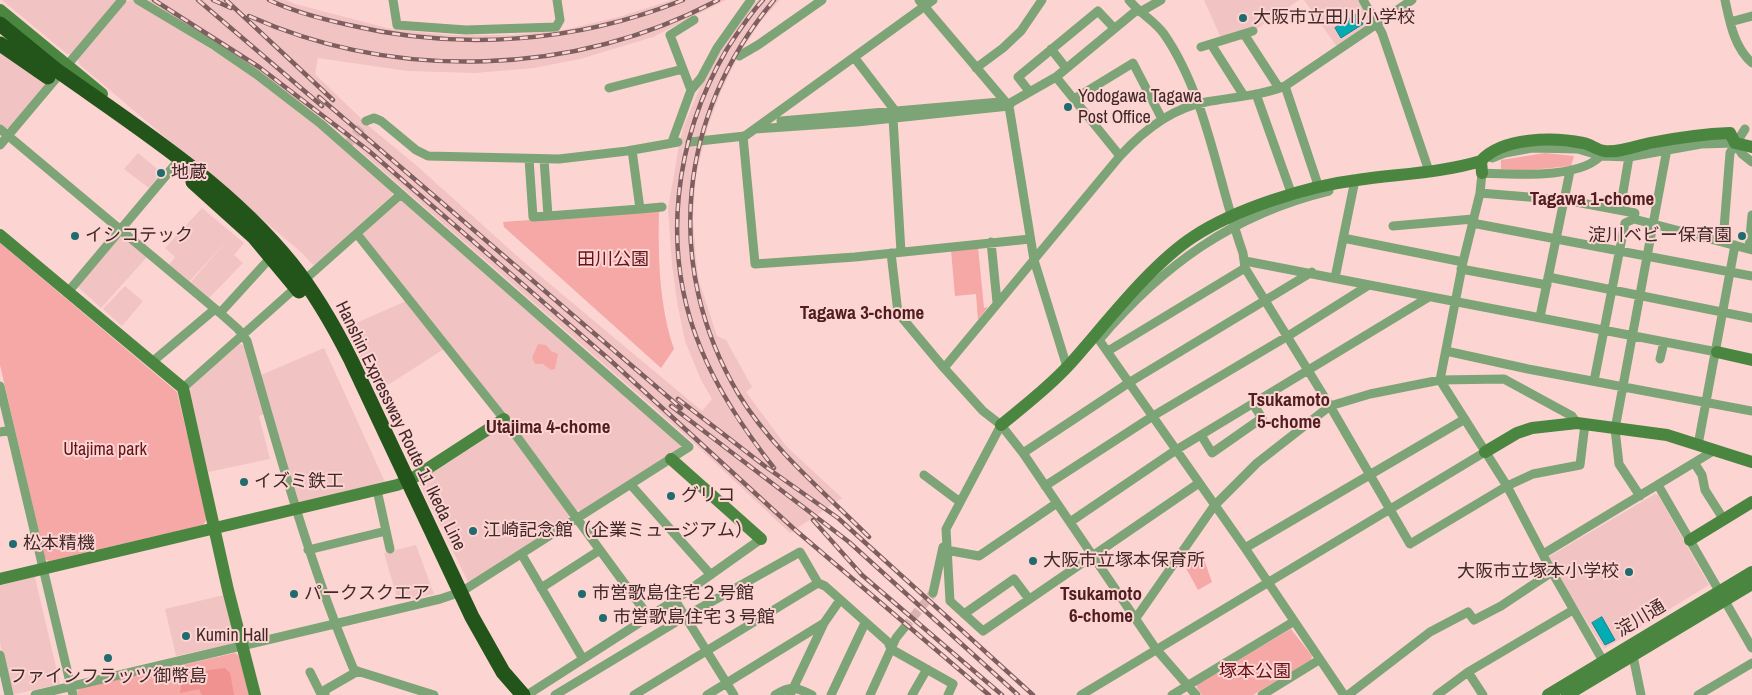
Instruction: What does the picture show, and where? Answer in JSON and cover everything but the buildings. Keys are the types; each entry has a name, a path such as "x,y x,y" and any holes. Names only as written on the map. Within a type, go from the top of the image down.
{"highway":[{"path":"0,24 61,67"},
{"name":"Hanshin Expressway Route 11 Ikeda Line","path":"0,33 61,67 226,196 277,247 305,282 329,318 351,360 475,623 503,672 525,695"},
{"name":"Hanshin Expressway Route 11 Ikeda Line","path":"0,45 129,134 189,179 254,237 298,289 321,324 343,366 472,641 509,695"}],"street":[{"path":"0,145 61,67 122,0"},
{"path":"35,695 72,691 242,646 440,599 461,592 690,447 400,194 347,145 256,74 215,46 138,0"},
{"path":"393,0 397,26 476,30 556,27 560,20 557,0"},
{"path":"366,122 374,118 381,121 416,150 428,156 544,159 632,150 675,142 691,90 701,78 717,48 751,0"},
{"path":"738,56 758,45 822,0"},
{"path":"690,142 743,136 756,129 854,57 922,3 933,0"},
{"path":"976,68 1004,48 1022,31 1042,0"},
{"path":"1129,0 1138,11 1164,33 1184,70 1198,103 1245,265 1264,301 1288,336 1410,544 1507,486 1533,474 1580,465 1581,423"},
{"path":"756,129 1006,104 1056,77 1114,28 1138,11 1161,0"},
{"path":"1362,0 1378,23 1429,171"},
{"path":"944,368 1120,156 1151,126 1198,103 1256,94 1282,87 1412,0"},
{"path":"1725,0 1730,22 1742,51 1752,63"},
{"path":"922,3 1006,104 1034,260 1067,367"},
{"path":"0,10 61,67 179,160 281,246 309,276 322,296 360,372 461,592 514,695"},
{"path":"1029,91 1018,77 1098,11 1114,28"},
{"path":"1730,22 1752,16"},
{"path":"691,90 670,35 694,20"},
{"path":"1202,47 1253,31"},
{"path":"1244,34 1282,87 1319,188"},
{"path":"1212,44 1244,96"},
{"path":"1742,51 1752,48"},
{"path":"1051,49 1066,68"},
{"path":"854,57 894,115 901,252"},
{"path":"1074,99 1133,64 1162,119"},
{"path":"609,88 683,69"},
{"path":"1056,77 1120,156"},
{"path":"1256,94 1292,196"},
{"path":"766,123 894,115"},
{"path":"1606,666 1552,572 1507,486 1440,380 1462,265 1480,193 1481,166 1487,154 1532,140 1551,139 1586,143 1602,154 1629,157 1733,138 1748,127"},
{"path":"0,129 243,335 247,341 308,550 334,624 354,670 434,695"},
{"path":"743,136 754,264 1030,239"},
{"path":"1232,221 1292,196 1319,188 1429,171 1481,166 1517,174 1570,171 1594,162 1602,154 1684,137 1733,138 1752,147"},
{"path":"1733,138 1742,154 1752,162"},
{"path":"1723,241 1730,153 1733,138"},
{"path":"1640,496 1619,464 1615,430 1667,149"},
{"path":"632,150 640,209"},
{"path":"1620,210 1629,157"},
{"path":"529,159 533,217 662,208"},
{"path":"544,159 548,216"},
{"path":"68,292 179,160"},
{"path":"1199,483 983,631 950,600 946,529 1001,425 1067,367 1097,337 1159,265 1182,245 1212,226 1354,182 1463,172 1481,166"},
{"path":"1540,317 1570,171"},
{"path":"1335,278 1354,182"},
{"path":"1480,193 1565,200 1635,213 1634,219"},
{"path":"183,388 400,194"},
{"path":"1594,381 1625,223 1634,219 1750,249 1752,215"},
{"path":"1393,226 1472,221 1752,276"},
{"path":"357,234 504,420 649,617"},
{"path":"0,235 183,388 255,695"},
{"path":"1343,238 1462,265 1548,281 1613,290 1752,318"},
{"path":"991,242 997,302"},
{"path":"1698,445 1717,352 1735,245"},
{"path":"152,362 217,311 281,246"},
{"path":"891,253 898,313 944,368 983,411 1001,425 1023,453 1156,649 1196,695"},
{"path":"1108,351 1245,265 1312,272 1429,298 1456,301 1540,317 1752,360"},
{"path":"1023,453 1130,382 1312,272"},
{"path":"1045,486 1153,416 1288,336 1369,285"},
{"path":"1070,522 1176,450 1429,298"},
{"path":"1097,337 1130,382 1214,506 1246,548 1293,622 1344,695"},
{"path":"1660,359 1664,342"},
{"path":"1446,352 1752,411"},
{"path":"1136,618 1214,506 1257,463 1330,406 1370,394 1440,380 1504,379 1572,416 1581,423"},
{"path":"0,386 72,691"},
{"path":"1201,435 1212,453 1262,418 1253,404"},
{"path":"1246,548 1464,419"},
{"path":"0,579 296,510 410,480 504,420"},
{"path":"1081,695 1517,433 1532,428 1581,423 1615,430 1667,435 1752,462"},
{"path":"0,432 10,430"},
{"path":"1543,554 1695,464 1715,450"},
{"path":"525,695 675,600 761,539 671,459"},
{"path":"1695,464 1702,475 1705,490 1724,520"},
{"path":"924,475 960,502"},
{"path":"631,485 711,575"},
{"path":"1658,485 1752,648"},
{"path":"376,490 390,549"},
{"path":"1690,540 1752,502"},
{"path":"946,550 979,556 1057,503"},
{"path":"308,550 386,530"},
{"path":"933,593 946,540"},
{"path":"541,588 600,550"},
{"path":"555,695 686,616 800,552 818,582 888,642 891,649 953,684 948,695"},
{"path":"522,554 583,659"},
{"path":"1348,695 1430,632 1468,612 1474,620 1501,606 1552,572"},
{"name":"淀川通","path":"1548,695 1632,651 1722,596 1752,572"},
{"path":"964,614 1014,579 1028,600"},
{"path":"634,695 818,582"},
{"name":"淀川通","path":"1722,596 1752,584"},
{"path":"675,600 734,695"},
{"path":"792,691 824,623 840,600"},
{"path":"1437,695 1468,672 1573,610"},
{"path":"1172,695 1293,622"},
{"path":"707,695 824,623"},
{"path":"830,695 865,623"},
{"path":"870,695 891,649 904,628"},
{"path":"1632,651 1641,695"},
{"path":"0,656 9,695"},
{"path":"1262,695 1319,660"},
{"path":"1698,695 1752,663"},
{"name":"淀川通","path":"1567,695 1606,666"},
{"path":"912,695 927,669"},
{"path":"310,672 321,693 358,671"},
{"path":"1468,672 1484,695"},
{"path":"775,695 788,687 792,691 812,695"}],"shaded area":[{"path":"2,0 116,0 71,54 67,54"},
{"path":"133,0 253,76 314,122 392,189 392,195 315,265 312,264 302,253 79,64 78,59 127,1"},
{"path":"145,0 286,0 391,29 450,35 513,35 564,30 622,16 672,0 726,0 653,37 580,59 534,68 475,73 407,71 318,58 315,74 371,128 416,165 526,264 702,411 712,399 701,380 685,341 672,264 668,209 678,151 683,128 707,71 742,17 758,0 780,0 761,21 740,53 721,91 708,126 696,175 693,218 696,259 699,281 717,336 726,340 752,387 746,392 786,446 842,498 790,533 694,443 325,120 222,46"},
{"name":"大阪市立田川小学校","path":"1204,0 1299,0 1258,28 1221,38"},
{"name":"大阪市立田川小学校","path":"1304,0 1358,0 1372,22 1337,47"},
{"path":"0,52 47,83 9,128 4,128 0,124"},
{"path":"138,153 161,172 149,188 124,169"},
{"path":"399,201 404,201 681,444 680,449 581,511 576,510 514,425 363,237 364,233"},
{"path":"202,208 244,243 234,255 243,263 208,299 190,283 230,237 189,282 168,266 175,257 165,248"},
{"path":"121,236 147,257 101,308 76,285"},
{"path":"125,286 143,301 122,326 103,309"},
{"path":"406,301 444,349 377,392 347,327"},
{"path":"239,344 244,345 264,414 259,416 270,459 208,472 190,391 191,387"},
{"path":"324,348 385,482 296,505 261,375"},
{"path":"502,428 506,429 569,515 568,519 468,582 420,484 421,480"},
{"name":"大阪市立塚本小学校","path":"1655,494 1658,495 1709,585 1604,649 1548,560 1550,556"},
{"path":"416,545 434,594 398,601 384,553"},
{"path":"34,573 60,684 12,695 0,643 0,582"},
{"path":"224,595 235,638 231,644 176,656 165,609"},
{"path":"225,668 230,673 234,695 202,695 199,689 180,693 182,680 209,670"}],"green space":[{"path":"1545,153 1574,156 1571,166 1521,171 1501,169 1501,160"},
{"name":"田川公園","path":"659,210 660,280 665,315 674,349 661,368 504,227 503,222"},
{"name":"Utajima park","path":"0,243 177,392 207,519 203,525 49,561 45,559 0,365"},
{"path":"978,247 984,308 988,307 978,320 976,294 955,296 951,250"},
{"path":"538,344 546,345 551,351 558,354 555,369 551,370 543,364 535,364 532,358"},
{"path":"1198,550 1202,554 1212,582 1198,590 1186,568"},
{"name":"塚本公園","path":"1291,629 1312,656 1311,660 1253,695 1202,695 1197,688 1197,684"},
{"path":"235,653 239,656 249,695 78,695 77,691 81,688"}],"water":[{"path":"1357,14 1363,24 1341,38 1335,28"},
{"path":"1602,617 1615,640 1605,645 1592,623"}],"tunnel":[{"path":"347,145 366,121"},
{"path":"904,628 933,593"}],"railway":[{"path":"154,0 259,67 369,151 610,360 793,528 989,695"},
{"path":"198,0 322,106"},
{"path":"213,0 231,8"},
{"path":"226,0 333,100"},
{"path":"269,0 318,18 349,25 391,33 475,40 560,34 602,26 683,0"},
{"path":"249,16 306,37 365,52 425,60 485,61 546,56 605,44 663,25 718,0"},
{"path":"763,0 727,49 709,84 695,120 685,158 679,196 677,235 680,273 688,312 701,349 733,411 774,468"},
{"path":"774,0 742,44 717,92 700,141 692,192 691,243 698,295 714,346 739,395 752,415 783,452 869,537"},
{"path":"319,97 681,408"},
{"path":"678,399 766,467 838,518 1033,695"},
{"path":"671,406 849,542 1018,695"},
{"path":"813,520 862,575 1002,695"}],"place":[{"name":"大阪市立田川小学校","path":"1243,18"},
{"name":"Yodogawa Tagawa Post Office","path":"1068,107"},
{"name":"地蔵","path":"161,173"},
{"name":"イシコテック","path":"75,236"},
{"name":"淀川ベビー保育園","path":"1742,236"},
{"name":"イズミ鉄工","path":"244,482"},
{"name":"グリコ","path":"671,496"},
{"name":"江崎記念館（企業ミュージアム）","path":"473,531"},
{"name":"松本精機","path":"13,544"},
{"name":"大阪市立塚本保育所","path":"1033,561"},
{"name":"大阪市立塚本小学校","path":"1629,572"},
{"name":"パークスクエア","path":"294,594"},
{"name":"市営歌島住宅２号館","path":"582,594"},
{"name":"市営歌島住宅３号館","path":"603,618"},
{"name":"Kumin Hall","path":"186,636"},
{"name":"ファインフラッツ御幣島","path":"108,658"}],"district":[{"name":"Tagawa 1-chome","path":"1592,200"},
{"name":"Tagawa 3-chome","path":"862,314"},
{"name":"Tsukamoto 5-chome","path":"1289,412"},
{"name":"Utajima 4-chome","path":"548,428"},
{"name":"Tsukamoto 6-chome","path":"1101,606"}]}
